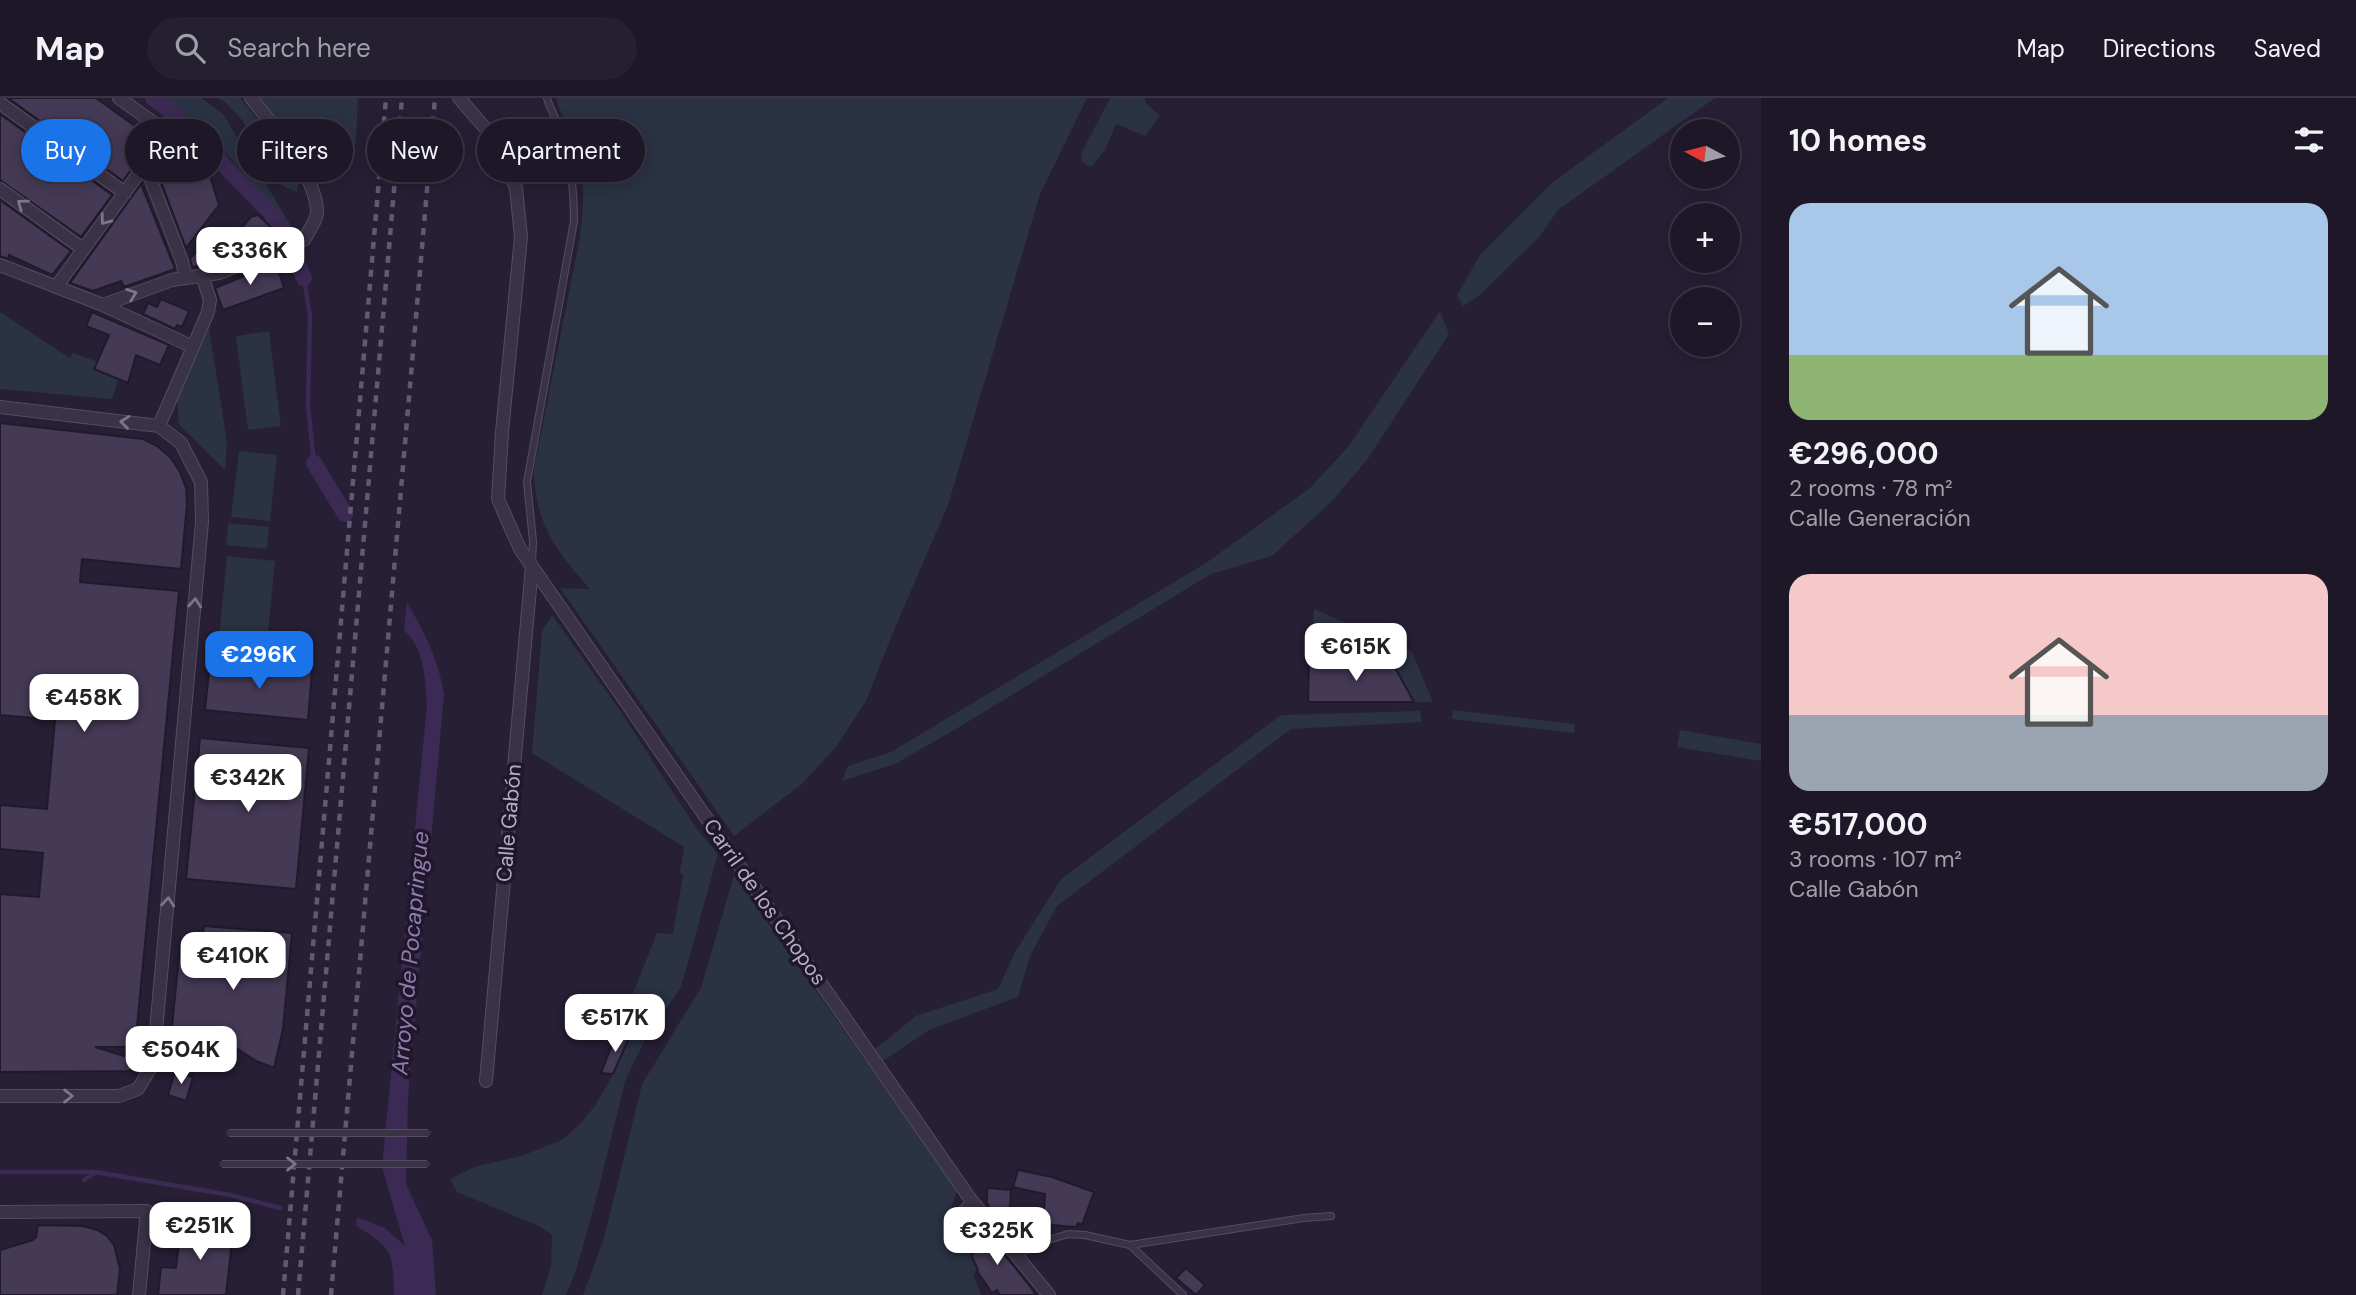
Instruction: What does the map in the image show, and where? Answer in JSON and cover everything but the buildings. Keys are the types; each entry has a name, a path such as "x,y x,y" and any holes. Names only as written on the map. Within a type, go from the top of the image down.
{"street":[{"path":"119,98 149,119"},
{"path":"103,305 172,280 219,273 294,244 318,213 311,182 251,98"},
{"name":"Carril de los Chopos","path":"461,100 494,138 516,188 521,237 498,499 520,549 971,1200 1049,1295"},
{"path":"0,103 125,193"},
{"path":"56,287 133,182"},
{"path":"151,182 186,278"},
{"path":"0,189 83,248"},
{"path":"0,265 103,305 193,347"},
{"path":"159,426 210,300 202,275"},
{"path":"0,407 159,426 181,443 201,482 202,522 153,1064 138,1089 119,1096 0,1096"},
{"name":"Calle Gabón","path":"485,1081 532,566"},
{"path":"0,1212 147,1211 139,1295"}],"lane":[{"path":"532,566 533,541 527,482 574,221 573,183 568,159 562,132 547,98"},
{"path":"229,1133 428,1133"},
{"path":"222,1164 427,1164"},
{"path":"956,1215 971,1200"},
{"path":"1017,1255 1045,1241 1068,1234 1130,1245 1331,1216"},
{"path":"1130,1245 1183,1295"}],"shaded area":[{"path":"165,98 201,98 223,114 237,137 237,166 223,151 223,119 190,119"},
{"path":"218,98 240,98 257,119 241,119"},
{"path":"260,98 358,98 356,143 353,146 353,119 276,119"},
{"path":"556,98 1087,98 1040,194 948,505 866,701 836,747 802,784 734,836 560,588 590,589 557,548 538,505 534,469 580,237 582,182 645,182 645,119 564,119"},
{"path":"1110,98 1145,98 1145,102 1160,116 1145,136 1116,124 1105,150 1091,167 1082,162 1081,154"},
{"path":"1668,98 1715,98 1686,119 1670,119 1670,130 1558,210 1539,237 1480,295 1463,306 1457,295 1480,255 1553,182"},
{"path":"251,182 264,182 296,234 291,236"},
{"path":"280,182 299,182 297,192 282,186"},
{"path":"1440,311 1449,334 1367,460 1331,502 1272,556 1211,574 895,764 842,781 848,766 891,752 1206,563 1310,488 1348,447"},
{"path":"0,312 70,358 73,353 98,362 95,370 118,379 112,399 0,389"},
{"path":"209,328 227,442 225,470 179,425 177,400"},
{"path":"269,331 281,426 248,430 236,336"},
{"path":"239,451 277,455 270,521 231,517"},
{"path":"228,523 269,527 267,549 226,545"},
{"path":"227,556 275,561 266,653 218,648"},
{"path":"1314,609 1412,652 1433,702 1414,702 1392,662 1312,638"},
{"path":"552,615 621,712 696,828 718,854 681,987 645,1040 625,1081 598,1192 576,1271 566,1295 542,1295 551,1266 552,1235 541,1227 457,1192 450,1179 474,1167 521,1156 562,1140 595,1106 613,1074 628,1038 617,1033 657,933 673,934 683,876 680,872 684,847 532,753 542,631"},
{"path":"1453,710 1575,724 1574,733 1452,719"},
{"path":"1420,711 1422,722 1291,729 1057,906 1030,956 1018,997 929,1030 883,1061 874,1050 916,1016 998,989 1015,952 1061,879 1281,715"},
{"path":"1680,730 1761,744 1761,761 1677,747"},
{"path":"734,875 957,1190 950,1212 953,1226 959,1230 978,1270 973,1274 981,1295 583,1295 604,1238 642,1084 701,988"}],"water":[{"path":"407,602 430,646 444,694 408,1097 406,1184 432,1240 436,1295 394,1295 393,1270 388,1253 377,1240 356,1226 357,1217 385,1228 405,1246 382,1167 427,705 420,655 404,630"}],"waterway":[{"name":"Arroyo de Pocapringue","path":"153,98 175,115 270,212 285,234 304,278"},
{"name":"Arroyo de Pocapringue","path":"304,278 310,316 308,405 314,463"},
{"name":"Arroyo de Pocapringue","path":"314,463 345,514"},
{"path":"0,1172 94,1172"},
{"path":"84,1180 96,1172 230,1195 280,1208"}],"railway":[{"path":"283,1295 386,98"},
{"path":"298,1295 402,98"},
{"path":"331,1295 435,98"}]}
